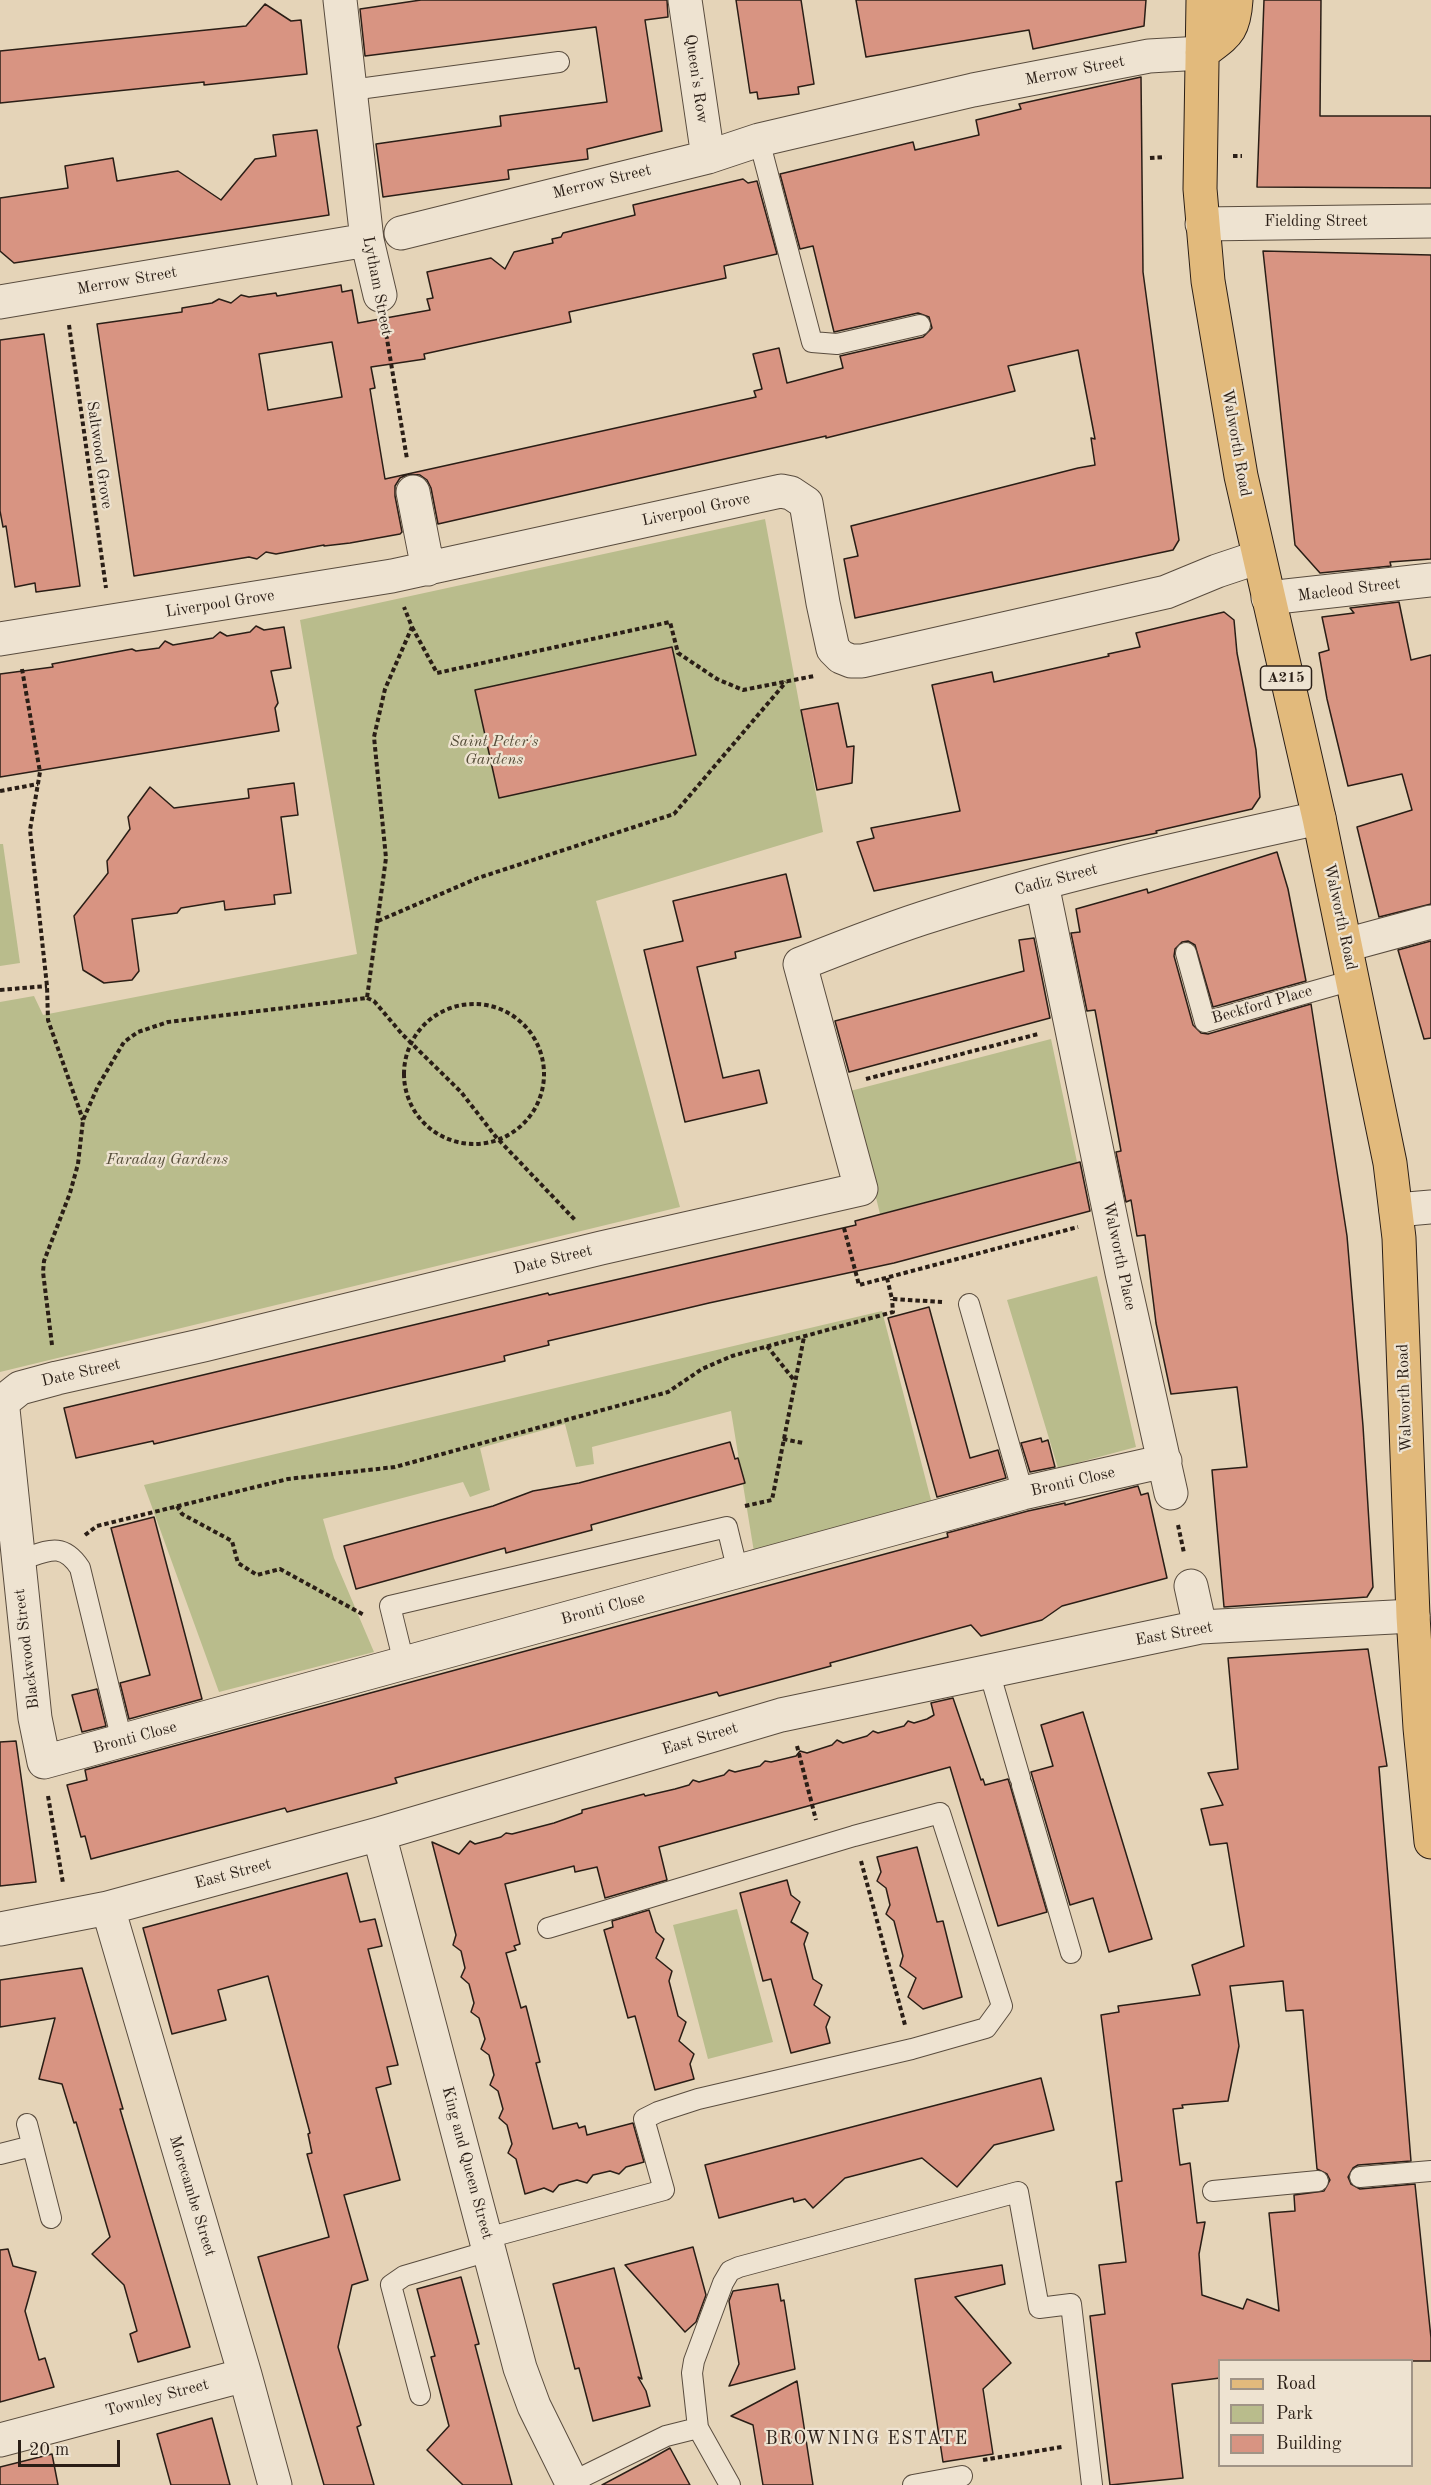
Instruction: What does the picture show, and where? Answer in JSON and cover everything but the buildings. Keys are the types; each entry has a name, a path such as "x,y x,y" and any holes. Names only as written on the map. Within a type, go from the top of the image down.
{"main road":[{"name":"Walworth Road","path":"1203,0 1199,157 1202,224 1208,281 1241,476 1346,945 1384,1125 1396,1210 1402,1299 1413,1616 1426,1727 1431,1842"},
{"path":"1202,53 1230,31 1235,17 1236,0"}],"street":[{"name":"Lytham Street","path":"340,0 367,240 380,295"},
{"name":"Queen's Row","path":"685,0 708,157"},
{"name":"Merrow Street","path":"401,232 708,157 759,140 973,90 1149,56 1202,53"},
{"name":"Fielding Street","path":"1202,224 1431,221"},
{"name":"Merrow Street","path":"0,302 367,240"},
{"name":"Liverpool Grove","path":"8,637 392,576 781,491 791,493 806,503 833,649 841,657"},
{"path":"413,492 428,569"},
{"path":"841,657 851,661 862,661 1166,592 1259,557"},
{"name":"Macleod Street","path":"1268,598 1431,580"},
{"name":"Cadiz Street","path":"800,964 936,914 1042,884 1319,819"},
{"name":"Walworth Place","path":"1042,884 1111,1219 1171,1493"},
{"path":"1346,945 1431,922"},
{"name":"Date Street","path":"20,1388 601,1248 861,1189 800,964"},
{"path":"1396,1210 1431,1207"},
{"name":"Blackwood Street","path":"20,1388 5,1401 2,1417 35,1718 44,1762"},
{"name":"Bronti Close","path":"44,1762 1023,1493 1165,1461"},
{"path":"1191,1586 1200,1627"},
{"name":"East Street","path":"0,1929 108,1908 379,1834 781,1715 1200,1627 1413,1616"},
{"name":"King and Queen Street","path":"379,1834 520,2368 538,2416 572,2484"},
{"name":"Morecambe Street","path":"108,1908 275,2485"},
{"name":"Townley Street","path":"0,2440 245,2375"}],"lane":[{"path":"350,95 366,88 559,62"},
{"path":"759,140 812,342 837,344 920,325"},
{"name":"Merrow Street","path":"367,240 401,232"},
{"name":"Beckford Place","path":"1186,953 1205,1022 1353,980"},
{"path":"969,1304 1023,1493"},
{"path":"404,1663 390,1606 727,1527 738,1572"},
{"path":"17,1561 58,1549 72,1555 80,1568 122,1741"},
{"path":"989,1671 1071,1953"},
{"path":"420,2395 391,2286 404,2276 488,2244 664,2190 645,2120 658,2112 698,2099 912,2049 986,2028 1002,2006 940,1813 854,1836 548,1928"},
{"path":"27,2124 51,2218"},
{"path":"0,2154 32,2146"},
{"path":"1360,2176 1431,2171"},
{"path":"1213,2191 1318,2181"},
{"path":"730,2485 698,2428 692,2373 694,2361 723,2283 730,2271 1018,2192 1039,2308 1071,2304 1092,2485"},
{"path":"572,2484 666,2436 698,2428"},
{"path":"913,2485 962,2476"}],"path":[{"path":"1150,158 1165,158"},
{"name":"Saltwood Grove","path":"64,292 111,622"},
{"name":"Lytham Street","path":"380,295 413,492"},
{"path":"392,576 412,627 437,673 670,622 678,653 717,680 743,690 820,675 841,657"},
{"path":"367,998 386,858 374,737 385,689 412,627"},
{"path":"8,637 40,771 30,830 47,986 48,1020 83,1120"},
{"path":"378,922 478,878 674,814 786,681"},
{"path":"0,791 38,784"},
{"path":"0,990 47,986"},
{"path":"57,1378 43,1272 47,1250 74,1177 83,1120 115,1054 124,1042 138,1032 168,1022 367,998 374,1001 461,1092 499,1140 601,1248"},
{"path":"469,1004 487,1005 505,1010 520,1020 532,1034 541,1050 544,1086 538,1104 529,1119 515,1131 499,1140 481,1144 462,1144 444,1138 428,1128 416,1114 407,1098 403,1079 404,1060 411,1042 421,1027 435,1015 451,1007 469,1004"},
{"path":"832,1088 1071,1025"},
{"path":"842,1222 859,1285 1111,1219"},
{"path":"62,1551 98,1526 288,1479 405,1465 668,1392 702,1369 732,1356 894,1312 887,1278"},
{"path":"892,1299 969,1304"},
{"path":"727,1527 742,1507 772,1500 804,1336"},
{"path":"767,1346 794,1381"},
{"path":"783,1439 803,1443"},
{"path":"1171,1493 1191,1586"},
{"path":"177,1506 182,1514 232,1541 238,1563 257,1575 280,1569 397,1632"},
{"path":"781,1715 800,1753 817,1825 854,1836 912,2049"},
{"path":"44,1762 69,1916"},
{"path":"962,2476 978,2461 1087,2443"}],"green space":[{"path":"765,519 823,832 596,901 680,1207 0,1372 0,1002 34,996 43,1015 357,954 300,620"},
{"path":"0,844 3,844 20,963 0,966"},
{"path":"1051,1039 1077,1162 880,1214 850,1091"},
{"path":"1097,1276 1136,1447 1058,1468 1007,1300"},
{"path":"882,1311 932,1504 754,1552 731,1411 592,1447 594,1464 576,1467 565,1424 480,1448 490,1490 470,1497 463,1482 323,1519 334,1558 374,1652 219,1692 144,1485"},
{"path":"737,1909 773,2042 708,2059 673,1925"}],"district":[{"name":"BROWNING ESTATE","path":"867,2439"}],"park label":[{"name":"Saint Peter's Gardens","path":"494,751"},
{"name":"Faraday Gardens","path":"167,1160"}]}
